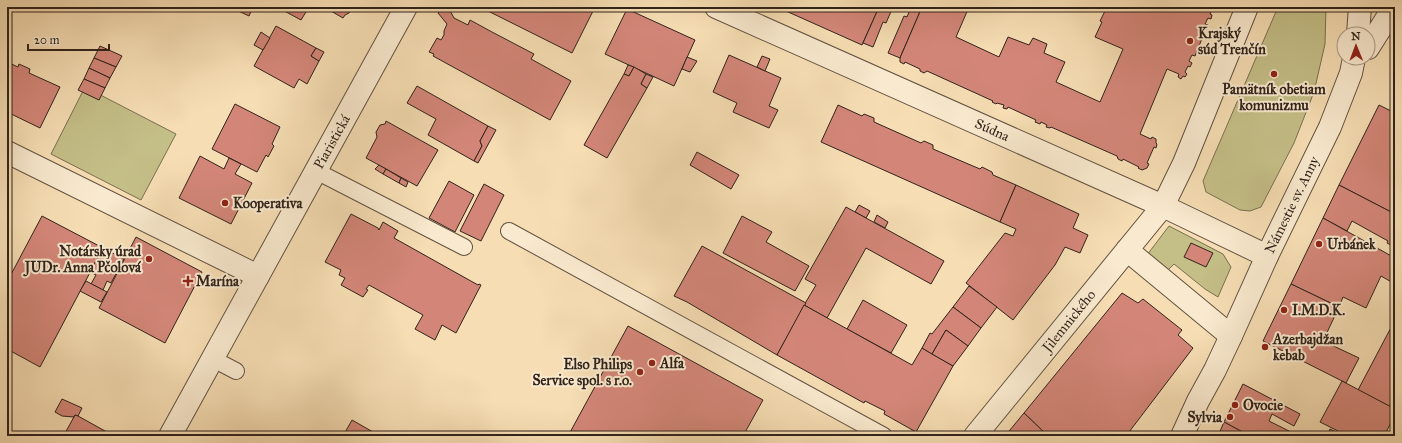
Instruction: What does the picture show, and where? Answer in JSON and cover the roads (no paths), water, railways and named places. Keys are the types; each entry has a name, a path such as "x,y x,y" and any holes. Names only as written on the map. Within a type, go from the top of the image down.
{"street":[{"name":"Piaristická","path":"170,436 406,7"},
{"name":"Súdna","path":"716,7 1163,206 1267,256"},
{"path":"1163,206 1184,163 1247,7"},
{"path":"1359,26 1360,7"},
{"path":"1376,35 1394,7"},
{"name":"Námestie sv. Anny","path":"1182,436 1198,400 1215,370 1267,256 1330,127 1354,66"},
{"path":"7,152 258,276"},
{"name":"Jilemnického","path":"975,436 1163,206"},
{"path":"1127,250 1231,336"}],"lane":[{"path":"316,172 464,247"},
{"path":"509,231 884,436"},
{"path":"213,359 236,371"}],"place":[{"name":"Krajský súd Trenčín","path":"1190,41"},
{"name":"Pamätník obetiam komunizmu","path":"1274,74"},
{"name":"Kooperativa","path":"225,203"},
{"name":"Urbánek","path":"1319,244"},
{"name":"Notársky úrad JUDr. Anna Pčolová","path":"149,259"},
{"name":"Marína","path":"188,281"},
{"name":"I.M.D.K.","path":"1284,310"},
{"name":"Azerbajdžan kebab","path":"1265,347"},
{"name":"Alfa","path":"652,363"},
{"name":"Elso Philips Service spol. s r.o.","path":"640,372"},
{"name":"Ovocie","path":"1235,405"},
{"name":"Sylvia","path":"1230,417"}]}
